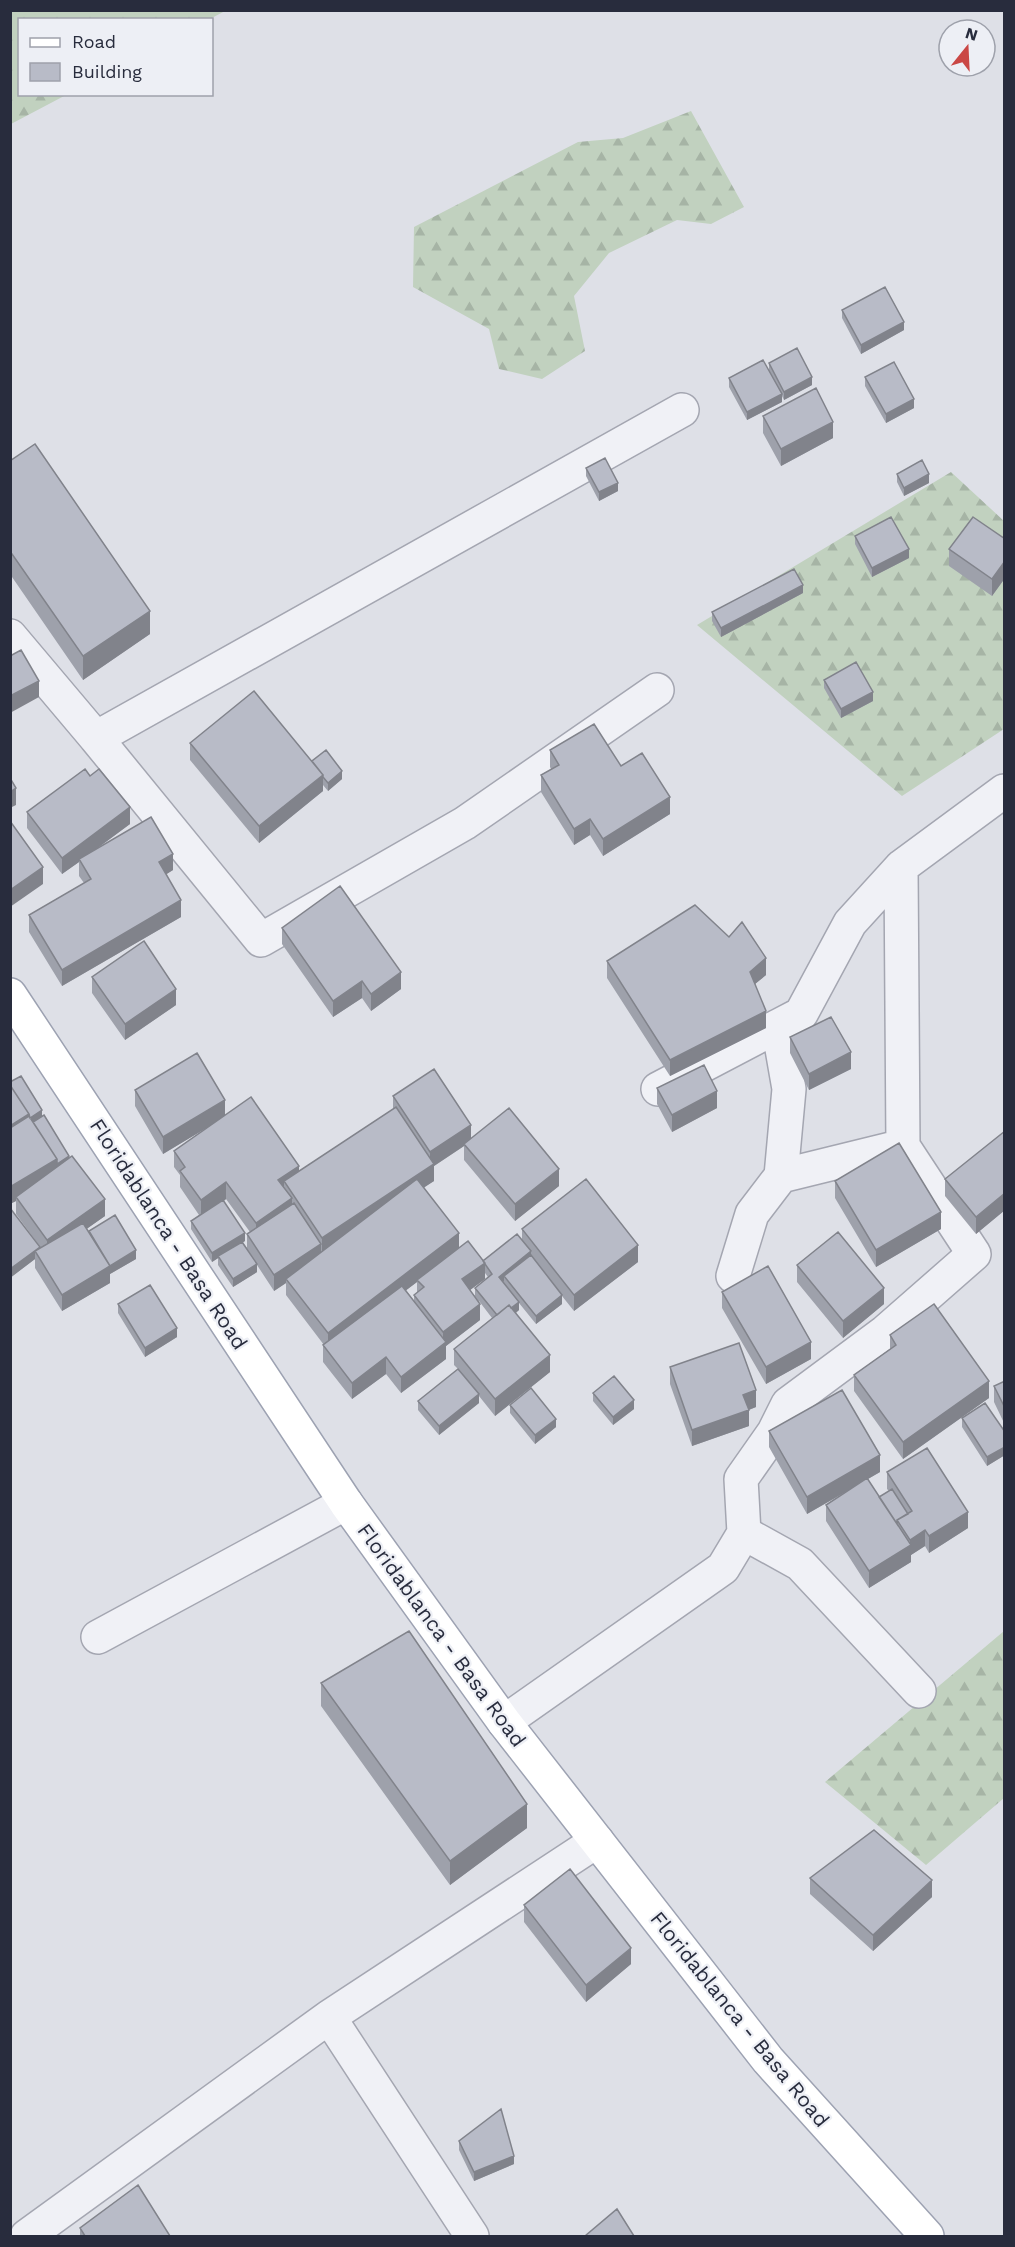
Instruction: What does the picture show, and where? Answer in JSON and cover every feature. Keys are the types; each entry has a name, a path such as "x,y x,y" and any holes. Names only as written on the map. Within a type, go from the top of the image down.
{"main road":[{"name":"Floridablanca - Basa Road","path":"10,995 346,1503 504,1722 768,2060 927,2236"}],"street":[{"path":"96,738 682,410"},
{"path":"10,636 261,940 465,823 657,690"},
{"path":"658,1089 801,1014 850,923 901,867 1005,791"},
{"path":"504,1722 723,1568 744,1533 741,1479 774,1432 788,1404 885,1332 974,1254 903,1146 901,867"},
{"path":"733,1276 752,1214 781,1176 789,1089 778,1026"},
{"path":"781,1176 903,1146"},
{"path":"98,1637 346,1503"},
{"path":"744,1533 800,1564 919,1691"},
{"path":"27,2236 329,2017 597,1841"},
{"path":"329,2017 472,2236"}],"green space":[{"path":"11,10 225,10 212,18 18,18 18,96 64,96 11,124"},
{"path":"691,111 744,207 711,224 677,220 609,253 574,296 585,351 542,379 499,369 489,329 413,287 414,227 578,142 623,138"},
{"path":"951,472 1004,521 1004,729 902,796 697,625"},
{"path":"1004,1631 1004,1798 926,1865 825,1782"}],"building":[{"path":"885,287 904,322 861,345 842,310"},
{"path":"797,348 812,377 784,392 769,363"},
{"path":"763,360 782,394 747,412 729,378"},
{"path":"894,362 914,399 886,414 865,377"},
{"path":"816,388 833,422 781,449 763,416"},
{"path":"35,444 150,611 83,656 12,554 10,555 10,461"},
{"path":"605,458 618,483 599,492 586,468"},
{"path":"922,460 929,474 904,488 897,474"},
{"path":"891,517 909,549 872,568 855,536"},
{"path":"973,517 1005,539 1005,561 992,579 949,549"},
{"path":"794,569 803,585 721,628 712,612"},
{"path":"21,650 39,681 10,696 10,656"},
{"path":"856,662 873,692 841,709 824,680"},
{"path":"254,691 323,775 259,826 190,743"},
{"path":"594,724 621,766 642,753 670,797 603,839 590,819 574,829 541,775 559,765 550,750"},
{"path":"326,750 342,771 328,783 312,761"},
{"path":"85,769 90,776 99,769 130,807 62,858 27,812"},
{"path":"10,778 16,788 10,792"},
{"path":"151,817 173,854 159,862 181,900 62,970 29,915 91,879 79,859"},
{"path":"10,821 43,867 10,890"},
{"path":"340,886 401,972 371,994 362,981 333,1001 282,928"},
{"path":"695,905 729,937 742,922 766,958 750,972 766,1011 670,1060 607,961"},
{"path":"144,941 176,989 125,1024 92,977"},
{"path":"831,1017 851,1052 809,1074 790,1037"},
{"path":"197,1053 225,1100 163,1137 135,1090"},
{"path":"704,1065 717,1091 672,1115 657,1088"},
{"path":"434,1069 471,1125 430,1152 393,1096"},
{"path":"21,1076 42,1110 30,1118 10,1085 10,1082"},
{"path":"10,1085 29,1114 10,1126"},
{"path":"251,1097 299,1166 278,1180 292,1198 256,1223 226,1182 201,1200 180,1171 185,1167 174,1151"},
{"path":"396,1107 434,1164 322,1238 284,1181"},
{"path":"509,1108 559,1169 515,1204 464,1144"},
{"path":"44,1115 69,1156 57,1164 57,1159 33,1122"},
{"path":"29,1116 57,1159 10,1187 10,1128"},
{"path":"1005,1131 1005,1193 976,1217 945,1179"},
{"path":"899,1143 941,1212 876,1250 835,1181"},
{"path":"72,1156 105,1199 47,1240 16,1197"},
{"path":"417,1179 459,1233 328,1333 286,1279"},
{"path":"586,1179 638,1245 574,1295 522,1229"},
{"path":"223,1200 245,1233 212,1253 191,1221"},
{"path":"294,1203 321,1244 274,1275 247,1234"},
{"path":"10,1208 40,1247 10,1269"},
{"path":"115,1215 136,1250 110,1266 89,1231"},
{"path":"83,1223 110,1266 62,1295 35,1251"},
{"path":"838,1232 884,1288 843,1321 797,1265"},
{"path":"517,1234 531,1251 499,1277 519,1302 511,1308 509,1305 497,1315 475,1288 492,1274 483,1261"},
{"path":"468,1241 485,1263 462,1279 480,1304 443,1332 414,1295 424,1287 417,1280"},
{"path":"242,1242 257,1264 233,1279 218,1256"},
{"path":"531,1255 562,1295 536,1316 504,1276"},
{"path":"768,1266 811,1342 766,1367 722,1292"},
{"path":"150,1285 177,1328 145,1348 118,1304"},
{"path":"402,1286 446,1342 401,1377 386,1357 352,1383 323,1345"},
{"path":"934,1304 989,1381 903,1442 854,1375 896,1345 890,1335"},
{"path":"509,1305 550,1355 495,1399 454,1349"},
{"path":"739,1343 756,1390 743,1395 749,1410 692,1430 670,1367"},
{"path":"458,1369 479,1394 439,1426 418,1401"},
{"path":"614,1376 634,1400 613,1417 593,1393"},
{"path":"1005,1381 1005,1408 994,1386"},
{"path":"531,1388 556,1419 535,1435 510,1405"},
{"path":"842,1390 880,1455 807,1497 769,1431"},
{"path":"985,1403 1005,1432 1005,1447 987,1457 962,1418"},
{"path":"927,1448 968,1512 929,1536 925,1530 910,1540 897,1520 912,1511 887,1472"},
{"path":"867,1478 911,1545 869,1571 826,1505"},
{"path":"892,1489 908,1514 897,1520 897,1524 879,1497"},
{"path":"409,1631 527,1804 450,1861 321,1683"},
{"path":"874,1830 932,1880 873,1935 810,1878"},
{"path":"570,1869 631,1948 586,1985 524,1905"},
{"path":"501,2109 514,2156 474,2172 459,2141"},
{"path":"138,2185 170,2236 85,2236 80,2228"},
{"path":"617,2209 634,2236 585,2236"}]}
